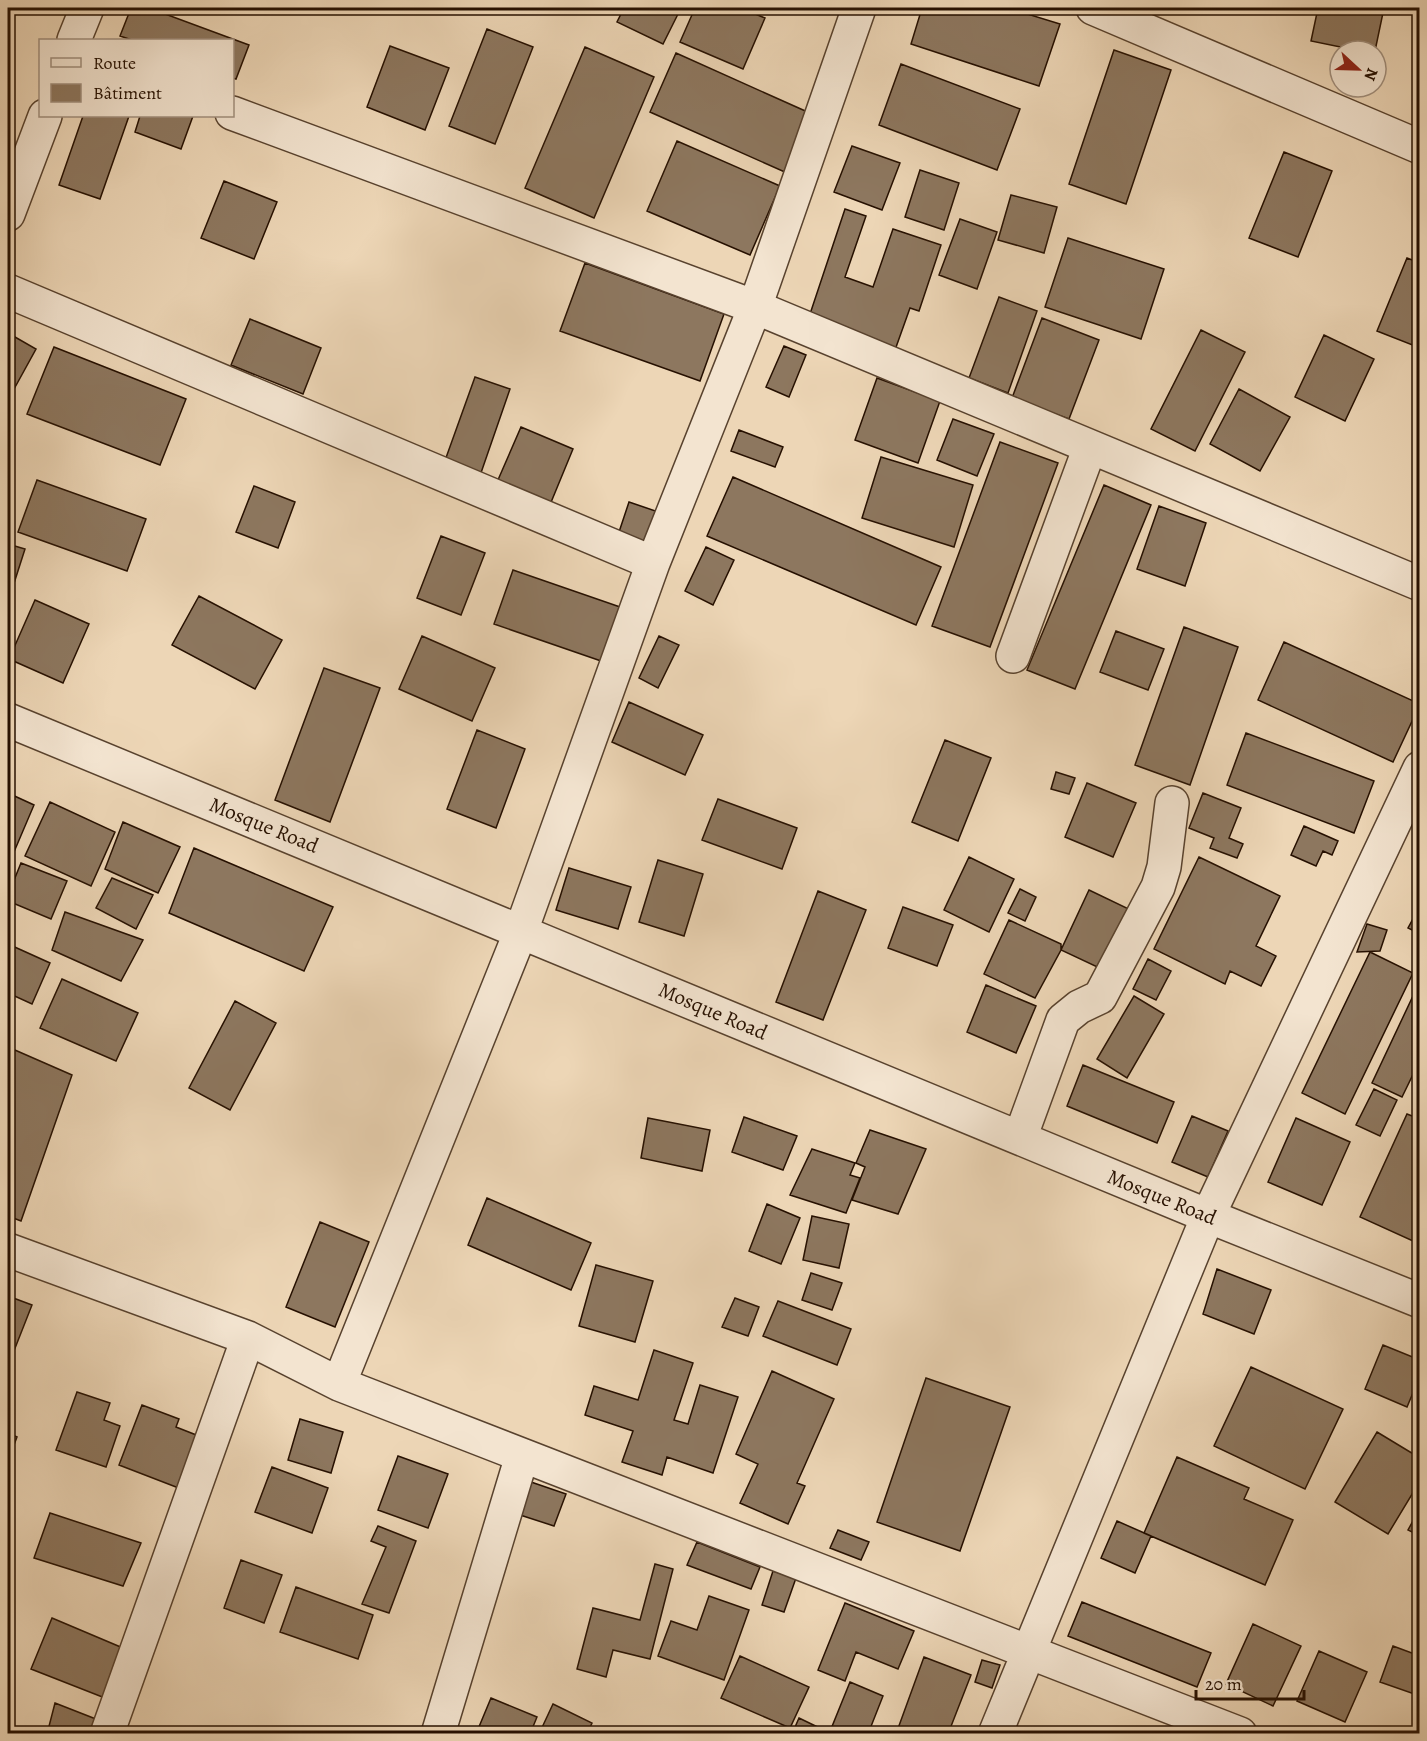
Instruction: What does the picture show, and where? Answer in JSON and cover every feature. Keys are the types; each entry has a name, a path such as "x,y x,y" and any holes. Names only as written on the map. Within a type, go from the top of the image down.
{"street":[{"path":"74,39 87,8"},
{"path":"339,1384 521,931 653,563 755,308 859,8"},
{"path":"1093,8 1419,147"},
{"path":"234,114 755,308 1419,584"},
{"path":"8,214 45,117"},
{"path":"8,291 653,563"},
{"path":"1013,656 1090,447"},
{"name":"Mosque Road","path":"8,720 1419,1301"},
{"path":"995,1734 1208,1216 1419,768"},
{"path":"1020,1138 1063,1020 1079,1007 1100,997 1158,887 1164,867 1172,803"},
{"path":"8,1250 248,1338 339,1384 1240,1734"},
{"path":"107,1734 248,1338"},
{"path":"438,1734 522,1456"}],"building":[{"path":"131,8 149,8 233,39 129,39 120,36"},
{"path":"624,8 681,8 663,44 617,22"},
{"path":"695,8 741,8 765,18 743,69 680,42"},
{"path":"922,8 1008,8 1060,24 1039,86 911,44"},
{"path":"1318,8 1384,8 1378,39 1328,39 1328,44 1311,41"},
{"path":"487,29 533,47 495,144 449,126"},
{"path":"234,39 249,45 236,79 234,78"},
{"path":"390,46 449,68 425,130 367,107"},
{"path":"585,47 654,77 594,218 525,188"},
{"path":"1114,50 1171,70 1126,204 1069,184"},
{"path":"676,53 812,114 787,173 650,112"},
{"path":"901,64 1020,109 997,170 879,125"},
{"path":"83,117 129,117 100,199 59,185"},
{"path":"140,117 193,117 181,149 135,132"},
{"path":"677,141 780,186 750,255 647,211"},
{"path":"852,146 900,163 882,210 834,192"},
{"path":"1284,152 1332,171 1298,257 1249,238"},
{"path":"920,170 959,183 944,230 905,217"},
{"path":"224,181 277,202 254,259 201,238"},
{"path":"1011,195 1057,207 1044,253 998,240"},
{"path":"845,209 866,216 845,277 873,287 893,229 941,245 919,311 910,308 895,350 808,320"},
{"path":"960,219 997,232 977,289 939,275"},
{"path":"1068,238 1164,269 1141,339 1045,307"},
{"path":"1407,258 1420,263 1420,348 1377,331"},
{"path":"585,263 724,314 700,381 560,331"},
{"path":"999,297 1037,311 1008,393 969,378"},
{"path":"1042,318 1099,340 1069,419 1012,398"},
{"path":"250,319 321,348 303,394 231,365"},
{"path":"1201,330 1245,352 1195,451 1151,429"},
{"path":"8,333 36,349 8,400"},
{"path":"1324,335 1374,359 1345,421 1295,397"},
{"path":"784,346 806,355 789,397 766,387"},
{"path":"54,347 186,399 160,465 27,414"},
{"path":"475,377 510,389 474,493 438,480"},
{"path":"877,378 940,401 918,463 855,440"},
{"path":"1239,389 1290,417 1260,471 1210,444"},
{"path":"953,419 994,434 977,476 937,460"},
{"path":"521,427 573,449 547,512 494,489"},
{"path":"739,430 783,447 775,467 731,451"},
{"path":"1000,442 1058,463 990,647 932,626"},
{"path":"881,457 973,485 954,547 862,518"},
{"path":"733,477 941,567 916,625 707,536"},
{"path":"37,480 146,519 127,571 18,532"},
{"path":"1104,485 1151,505 1075,689 1027,670"},
{"path":"254,486 295,502 278,548 236,532"},
{"path":"629,502 673,517 653,577 609,562"},
{"path":"1159,506 1206,523 1185,586 1137,569"},
{"path":"441,536 485,553 461,615 417,598"},
{"path":"8,544 25,549 8,602"},
{"path":"706,547 734,560 713,605 685,591"},
{"path":"513,570 623,608 604,662 494,624"},
{"path":"199,596 282,640 255,689 172,645"},
{"path":"35,600 89,624 63,683 9,659"},
{"path":"1184,627 1238,647 1190,785 1135,765"},
{"path":"1116,631 1164,649 1148,690 1100,672"},
{"path":"422,636 495,668 472,721 399,689"},
{"path":"659,636 679,645 658,688 639,678"},
{"path":"1284,642 1420,704 1393,762 1258,700"},
{"path":"324,668 380,688 330,822 275,800"},
{"path":"629,702 703,735 685,775 612,742"},
{"path":"477,730 525,749 496,828 447,809"},
{"path":"1246,733 1374,781 1354,833 1227,785"},
{"path":"945,740 991,758 958,841 912,822"},
{"path":"1056,772 1075,778 1069,794 1051,789"},
{"path":"1087,783 1136,803 1113,857 1065,837"},
{"path":"8,793 34,805 8,866"},
{"path":"1203,793 1241,808 1229,838 1243,844 1237,858 1210,848 1214,838 1189,828"},
{"path":"718,799 797,828 782,869 702,840"},
{"path":"50,802 115,832 91,886 25,856"},
{"path":"123,822 180,847 158,893 105,869"},
{"path":"1304,826 1338,841 1332,855 1323,851 1316,866 1291,855"},
{"path":"194,848 333,907 304,971 169,913"},
{"path":"969,857 1014,879 989,932 944,910"},
{"path":"1199,857 1280,896 1256,946 1276,956 1261,986 1230,971 1225,984 1154,949"},
{"path":"658,860 703,874 684,936 639,922"},
{"path":"21,863 67,881 51,919 8,901 8,895"},
{"path":"569,868 631,887 618,929 556,910"},
{"path":"112,878 153,895 136,929 96,908"},
{"path":"1020,889 1036,897 1025,921 1008,913"},
{"path":"1089,890 1135,912 1108,972 1061,950"},
{"path":"818,891 866,910 823,1020 776,1002"},
{"path":"1420,906 1420,934 1408,928"},
{"path":"903,907 953,925 937,966 888,948"},
{"path":"65,912 143,940 121,981 52,950"},
{"path":"1009,920 1061,944 1061,950 1035,998 984,974"},
{"path":"1367,924 1387,930 1380,951 1357,952"},
{"path":"8,944 50,963 32,1004 8,993"},
{"path":"1370,952 1413,973 1345,1114 1302,1093"},
{"path":"1148,959 1171,971 1156,1000 1133,989"},
{"path":"62,979 138,1013 116,1061 40,1028"},
{"path":"1420,981 1420,1060 1402,1097 1372,1083"},
{"path":"986,985 1036,1006 1016,1053 967,1032"},
{"path":"1134,996 1164,1014 1127,1078 1097,1059"},
{"path":"235,1001 276,1023 230,1110 189,1088"},
{"path":"8,1047 72,1075 21,1221 8,1216"},
{"path":"1083,1065 1174,1102 1157,1143 1067,1106"},
{"path":"1374,1089 1397,1100 1380,1136 1356,1125"},
{"path":"1407,1114 1420,1119 1420,1225 1413,1241 1360,1217"},
{"path":"1192,1116 1228,1131 1208,1177 1172,1162"},
{"path":"744,1117 797,1136 783,1170 732,1152"},
{"path":"648,1118 710,1130 702,1171 641,1158"},
{"path":"1296,1118 1350,1142 1322,1205 1268,1182"},
{"path":"870,1130 926,1149 898,1214 852,1200 865,1167 856,1163"},
{"path":"812,1149 855,1163 850,1175 860,1178 846,1213 790,1195"},
{"path":"487,1198 591,1243 571,1290 468,1245"},
{"path":"767,1204 800,1218 781,1264 749,1251"},
{"path":"812,1216 849,1224 839,1268 803,1260"},
{"path":"320,1222 369,1242 335,1327 286,1307"},
{"path":"596,1265 653,1281 635,1342 579,1326"},
{"path":"1217,1269 1271,1290 1254,1334 1203,1314"},
{"path":"811,1273 842,1283 832,1310 802,1300"},
{"path":"8,1296 32,1305 8,1366"},
{"path":"735,1298 759,1307 748,1336 722,1327"},
{"path":"778,1301 851,1329 837,1365 763,1336"},
{"path":"1383,1345 1420,1360 1420,1376 1407,1407 1365,1389"},
{"path":"654,1350 693,1363 674,1420 688,1424 700,1385 738,1397 713,1473 667,1457 662,1475 622,1462 633,1431 585,1415 594,1386 638,1400"},
{"path":"1251,1367 1343,1409 1305,1489 1214,1446"},
{"path":"772,1371 834,1399 797,1483 805,1486 788,1524 740,1503 758,1464 736,1454"},
{"path":"926,1378 1010,1407 960,1551 877,1522"},
{"path":"77,1392 110,1403 104,1420 120,1426 106,1467 56,1450"},
{"path":"142,1405 179,1419 176,1427 209,1440 189,1492 119,1465"},
{"path":"300,1419 343,1432 331,1473 288,1460"},
{"path":"1377,1432 1420,1458 1420,1481 1388,1534 1335,1502"},
{"path":"8,1433 17,1437 8,1461"},
{"path":"398,1456 448,1474 428,1528 378,1510"},
{"path":"1177,1457 1249,1488 1244,1499 1293,1520 1265,1585 1144,1533"},
{"path":"272,1467 328,1488 312,1533 255,1512"},
{"path":"531,1482 566,1494 554,1526 517,1514"},
{"path":"1420,1508 1420,1536 1408,1530"},
{"path":"50,1513 141,1543 123,1586 34,1558"},
{"path":"1117,1521 1151,1536 1135,1573 1101,1558"},
{"path":"378,1526 416,1541 389,1613 362,1604 386,1547 371,1541"},
{"path":"838,1530 869,1542 861,1560 830,1548"},
{"path":"697,1542 760,1567 751,1589 687,1565"},
{"path":"241,1560 282,1575 264,1623 224,1608"},
{"path":"655,1564 673,1569 650,1659 613,1650 606,1677 577,1669 593,1608 640,1620"},
{"path":"773,1571 796,1578 784,1612 762,1605"},
{"path":"296,1587 373,1615 358,1659 280,1632"},
{"path":"709,1596 749,1610 724,1680 658,1656 671,1621 697,1630"},
{"path":"1082,1602 1211,1653 1197,1687 1068,1636"},
{"path":"845,1603 914,1631 898,1669 856,1652 845,1681 818,1670"},
{"path":"52,1618 130,1651 110,1700 31,1669"},
{"path":"1253,1624 1301,1646 1273,1706 1226,1684"},
{"path":"1393,1646 1420,1656 1420,1696 1380,1682"},
{"path":"1319,1651 1367,1672 1345,1722 1297,1701"},
{"path":"740,1656 809,1687 790,1728 721,1698"},
{"path":"924,1657 971,1675 948,1734 896,1734"},
{"path":"982,1660 1000,1665 992,1688 975,1682"},
{"path":"850,1682 883,1696 868,1734 841,1734 831,1729"},
{"path":"491,1698 537,1717 530,1734 476,1734"},
{"path":"55,1703 106,1723 101,1734 47,1734"},
{"path":"553,1704 592,1723 587,1734 539,1734"},
{"path":"799,1718 832,1734 792,1734"}]}
